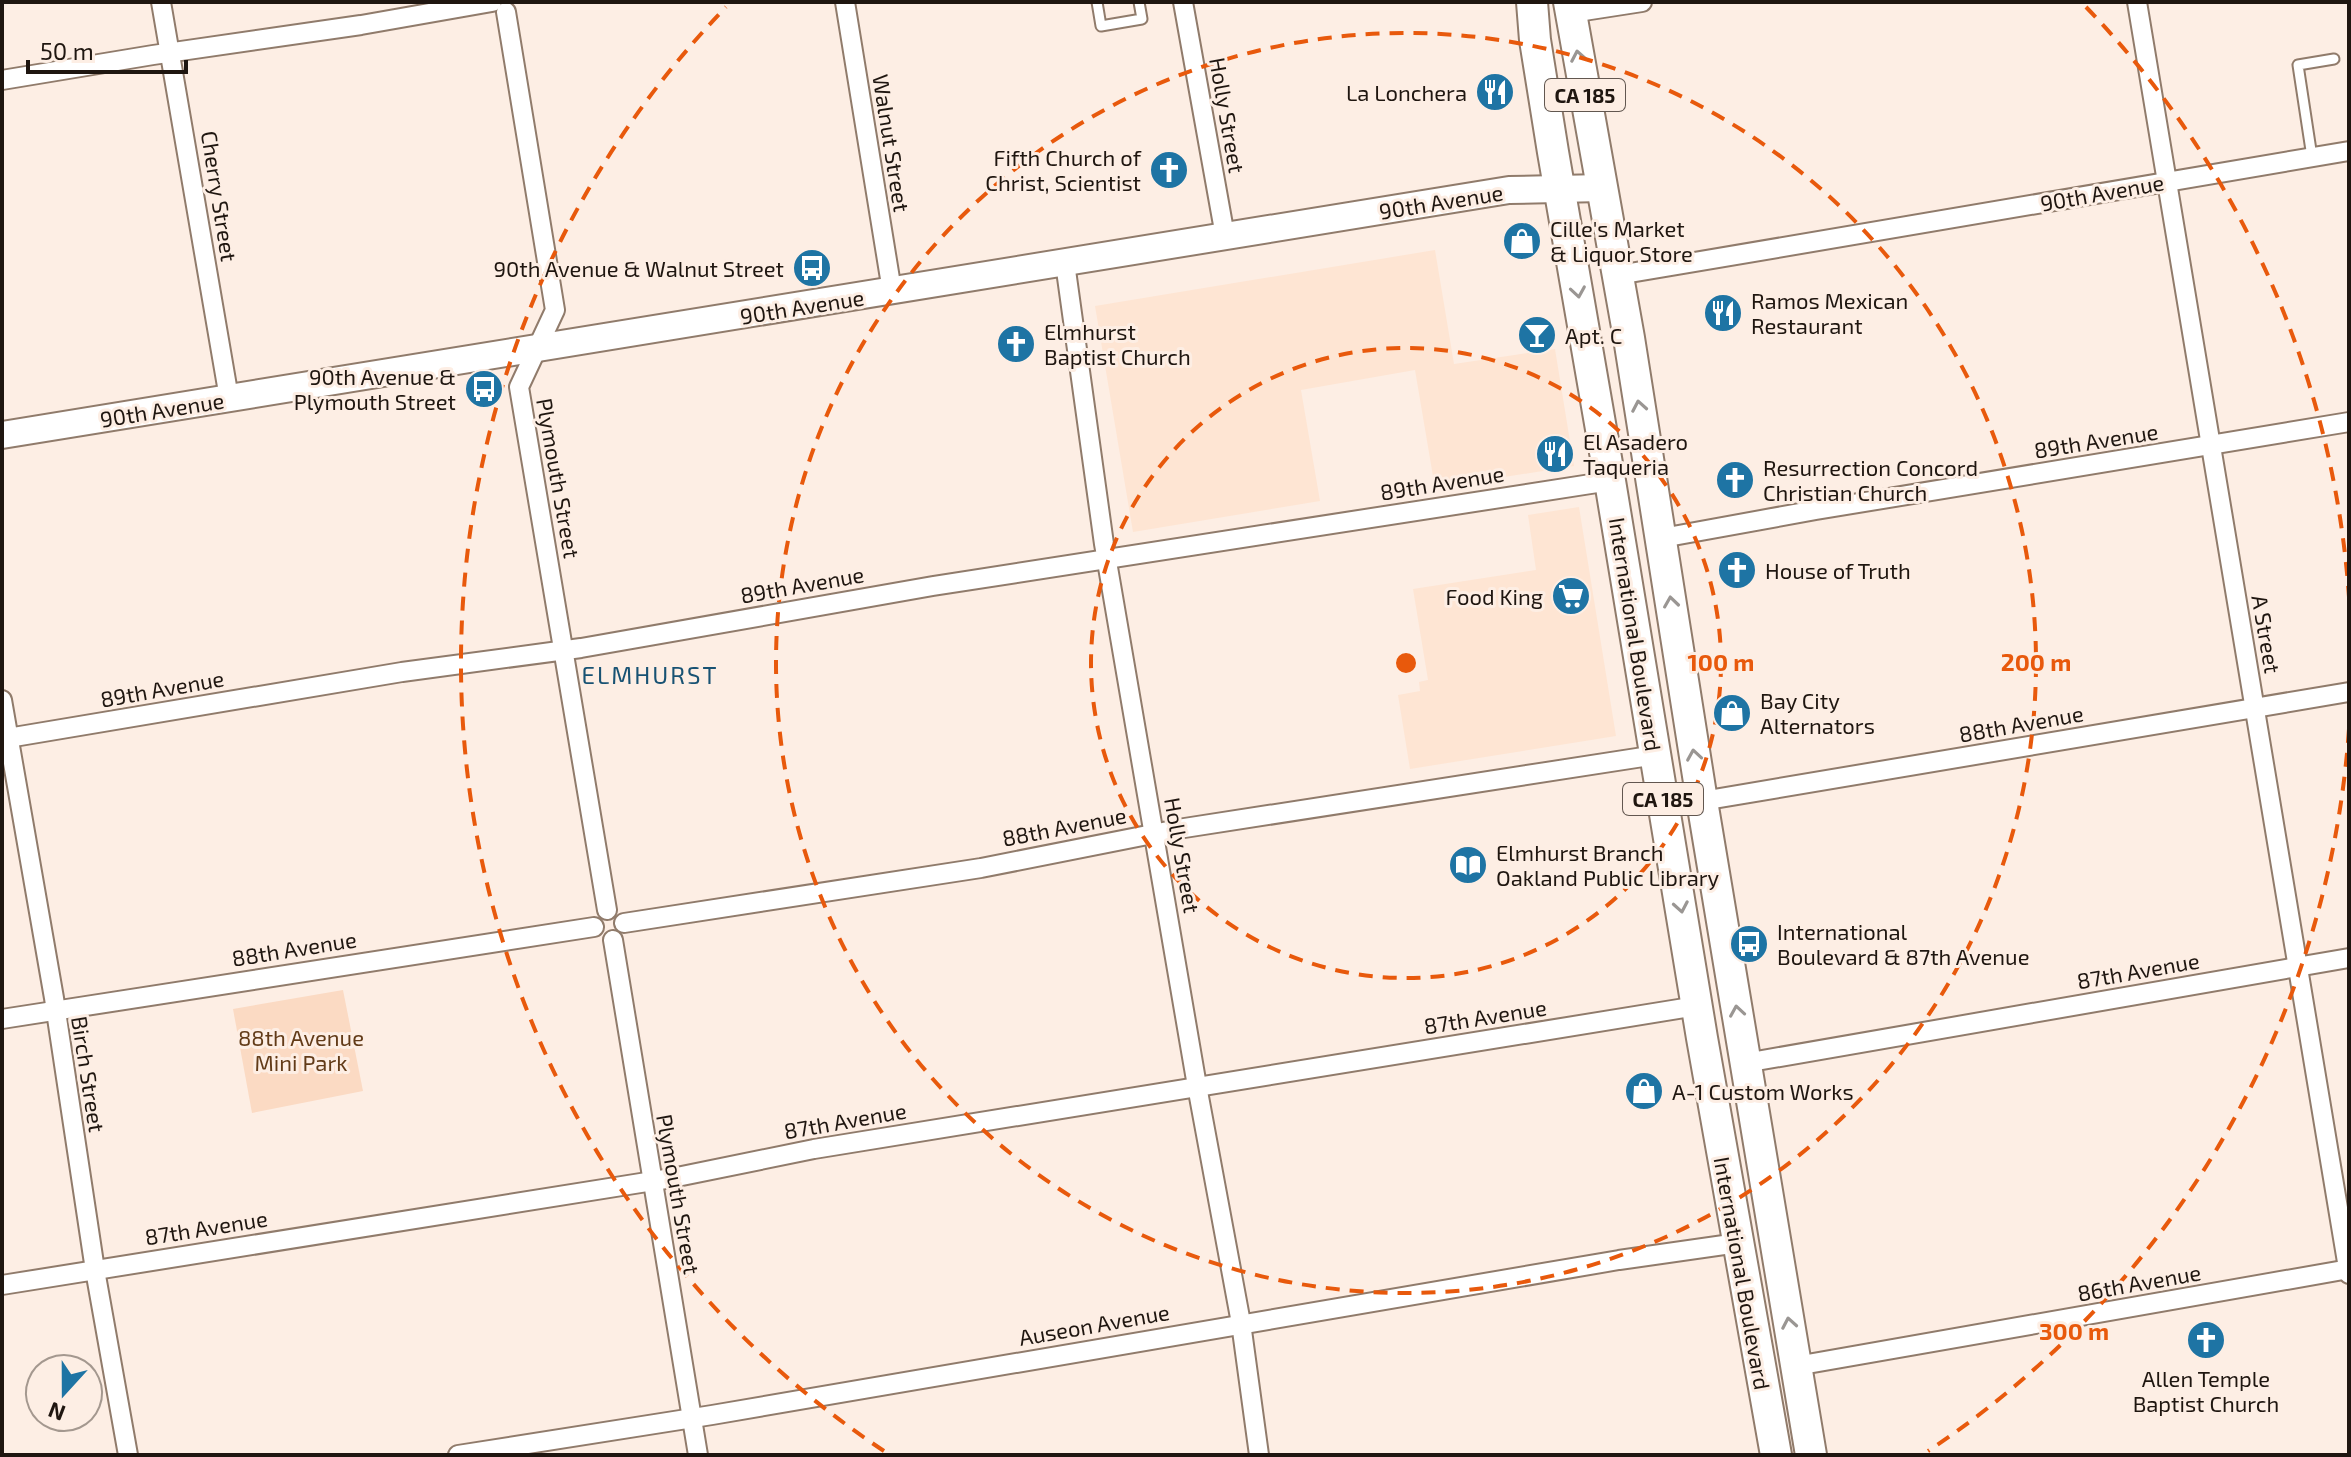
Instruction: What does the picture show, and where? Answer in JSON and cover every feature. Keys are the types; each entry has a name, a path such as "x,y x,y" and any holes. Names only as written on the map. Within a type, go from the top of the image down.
{"main road":[{"name":"International Boulevard","path":"1532,2 1535,40 1697,1006 1776,1455"},
{"name":"International Boulevard","path":"1570,8 1662,538 1702,801 1811,1455"}],"street":[{"name":"Cherry Street","path":"161,2 229,398"},
{"name":"Walnut Street","path":"845,2 892,291"},
{"name":"Holly Street","path":"1183,2 1225,236"},
{"path":"1570,8 1642,2"},
{"name":"A Street","path":"2137,2 2349,1271"},
{"path":"2,80 172,52 501,5"},
{"name":"Plymouth Street","path":"501,5 555,310 519,387 607,910"},
{"name":"90th Avenue","path":"1618,275 2349,151"},
{"name":"90th Avenue","path":"2,435 1509,190 1602,188"},
{"name":"Holly Street","path":"1065,263 1107,558 1197,1086 1241,1323 1259,1455"},
{"name":"89th Avenue","path":"1662,538 2349,422"},
{"name":"89th Avenue","path":"5,739 402,672 564,651 745,617 1107,558 1610,481"},
{"name":"88th Avenue","path":"1702,801 2349,692"},
{"name":"Birch Street","path":"2,700 5,739 55,1010 95,1270 128,1455"},
{"name":"88th Avenue","path":"624,923 981,868 1155,833 1656,755"},
{"path":"607,910 618,913 624,923 622,933 613,940 600,938 594,927 597,916 607,910"},
{"name":"88th Avenue","path":"2,1019 594,927"},
{"name":"Plymouth Street","path":"613,940 698,1455"},
{"name":"87th Avenue","path":"1745,1063 2349,958"},
{"name":"87th Avenue","path":"2,1285 652,1181 814,1149 1697,1006"},
{"name":"Auseon Avenue","path":"458,1455 1619,1260 1738,1243"},
{"name":"86th Avenue","path":"1796,1366 2349,1271"}],"lane":[{"path":"1097,2 1101,26 1142,19 1139,2"},
{"path":"2312,157 2298,65 2334,59"}],"shaded area":[{"path":"1435,250 1454,364 1555,349 1574,466 1435,488 1415,370 1301,390 1320,501 1133,532 1095,306"},
{"path":"1579,507 1616,736 1410,769 1398,695 1420,691 1419,682 1428,680 1413,589 1536,570 1528,515"}],"green space":[{"name":"88th Avenue Mini Park","path":"343,990 363,1091 252,1113 233,1009"}],"place":[{"name":"La Lonchera","path":"1495,92"},
{"name":"Fifth Church of Christ, Scientist","path":"1169,170"},
{"name":"Cille's Market & Liquor Store","path":"1522,241"},
{"name":"90th Avenue & Walnut Street","path":"812,268"},
{"name":"Ramos Mexican Restaurant","path":"1723,313"},
{"name":"Apt. C","path":"1537,335"},
{"name":"Elmhurst Baptist Church","path":"1016,344"},
{"name":"90th Avenue & Plymouth Street","path":"484,389"},
{"name":"El Asadero Taqueria","path":"1555,454"},
{"name":"Resurrection Concord Christian Church","path":"1735,480"},
{"name":"House of Truth","path":"1737,570"},
{"name":"Food King","path":"1571,596"},
{"name":"Bay City Alternators","path":"1732,713"},
{"name":"Elmhurst Branch Oakland Public Library","path":"1468,865"},
{"name":"International Boulevard & 87th Avenue","path":"1749,944"},
{"name":"A-1 Custom Works","path":"1644,1091"},
{"name":"Allen Temple Baptist Church","path":"2206,1340"}],"district":[{"name":"ELMHURST","path":"650,674"}]}
